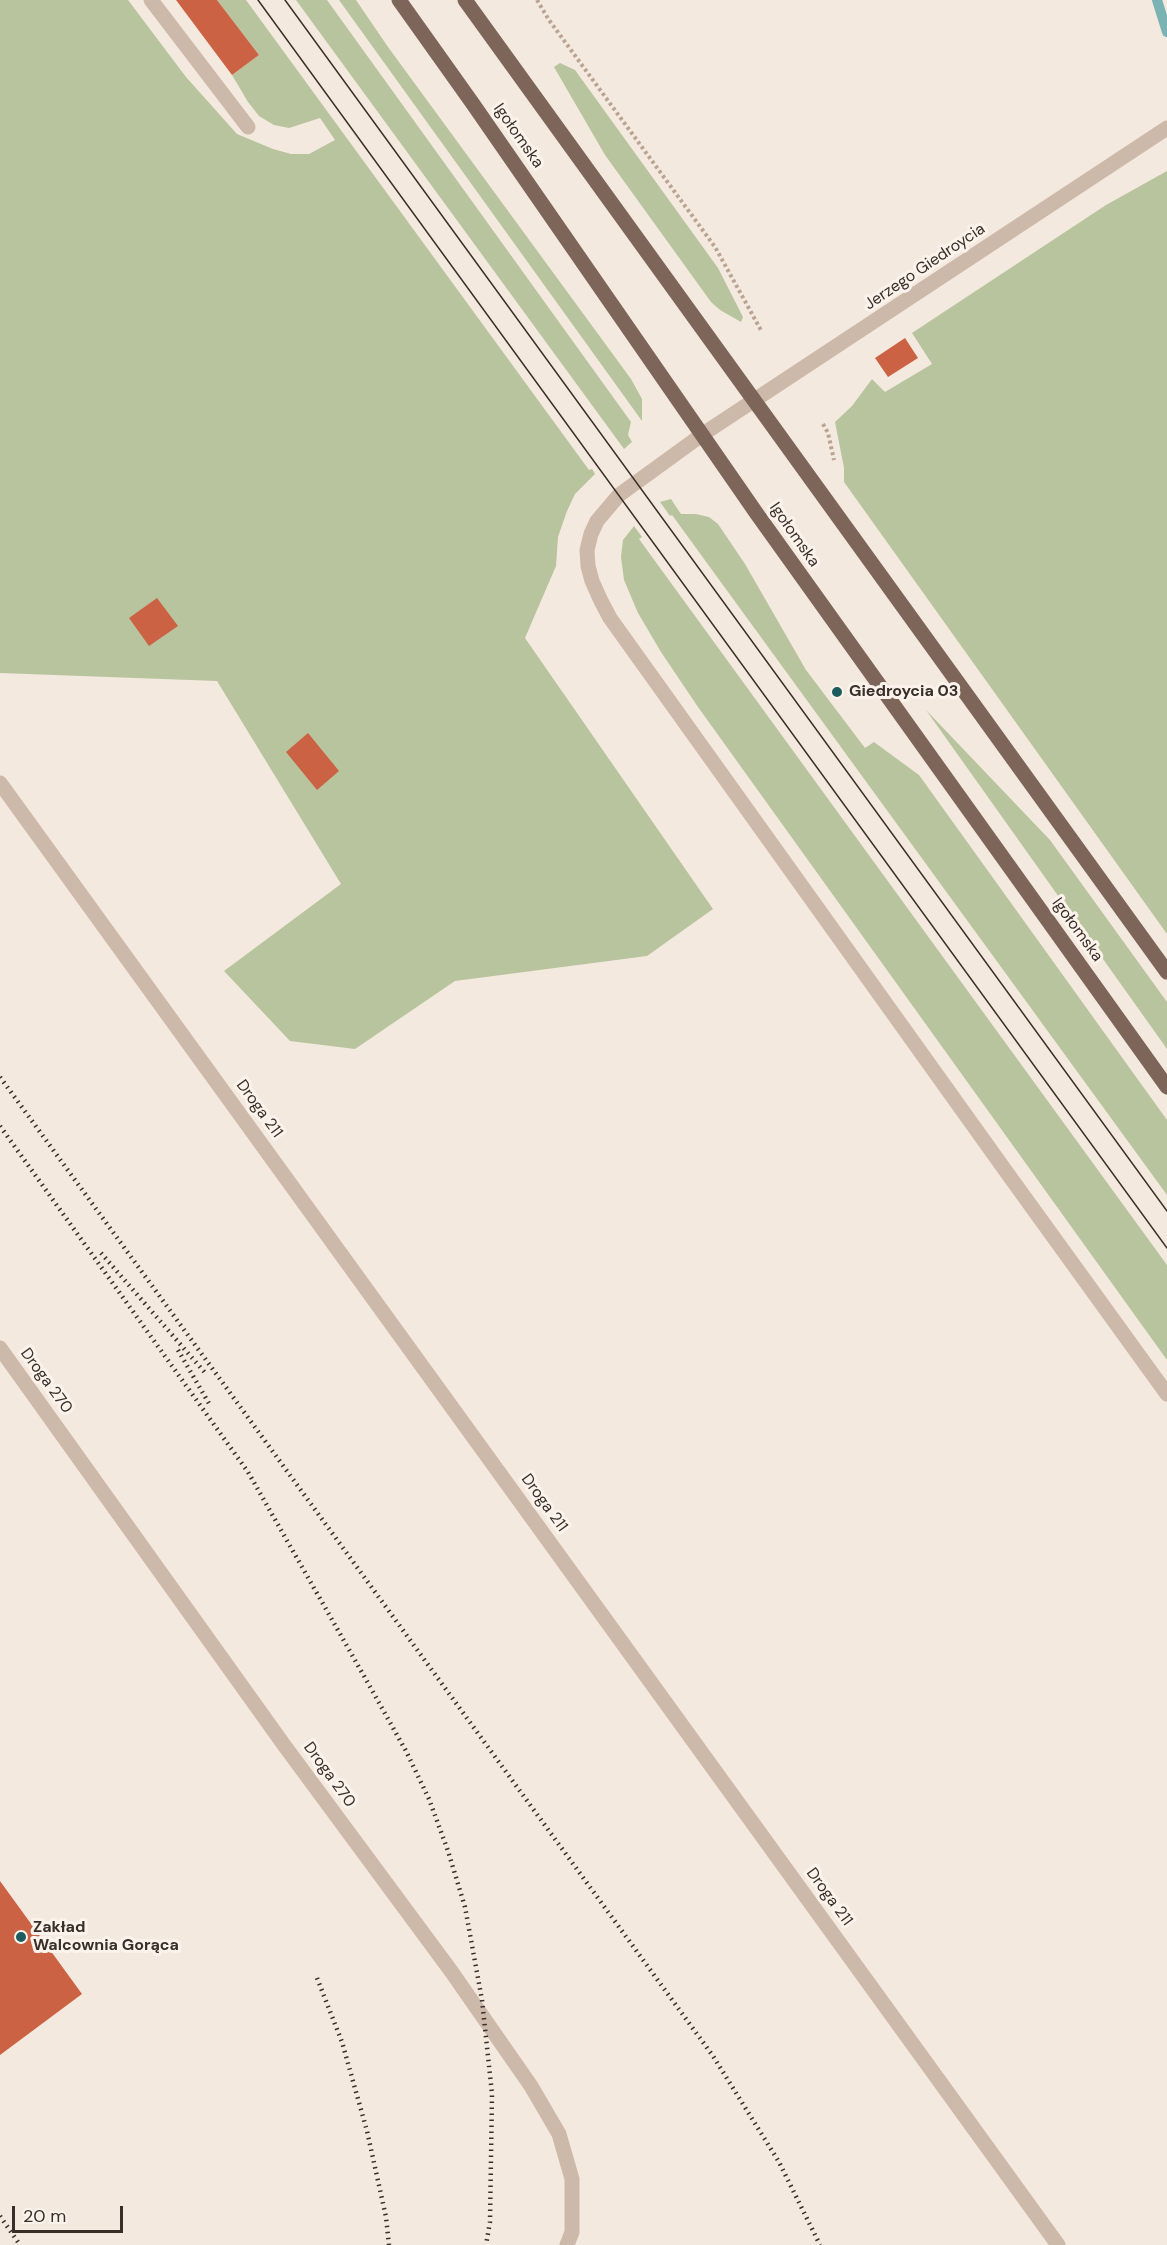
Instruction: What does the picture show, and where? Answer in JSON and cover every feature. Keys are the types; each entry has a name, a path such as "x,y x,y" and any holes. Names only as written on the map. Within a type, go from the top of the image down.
{"main road":[{"name":"Igołomska","path":"399,0 474,104 778,544 1167,1087"},
{"path":"465,0 1167,972"}],"street":[{"path":"151,0 248,127"},
{"name":"Jerzego Giedroycia","path":"1167,128 703,434 619,495 597,521 587,550 592,581 610,618 1167,1394"},
{"name":"Droga 211","path":"0,783 1058,2245"},
{"name":"Droga 270","path":"0,1348 278,1736 451,1971 531,2086 559,2134 572,2179 572,2232 567,2245"}],"path":[{"path":"537,0 549,20 715,247 762,332"},
{"path":"823,424 828,433 834,460"}],"green space":[{"path":"0,0 128,0 186,77 237,134 291,154 309,154 335,140 320,118 289,128 274,125 259,116 232,75 259,55 217,0 246,0 589,470 592,469 595,474 575,494 567,511 558,537 556,566 525,638 713,909 647,956 455,981 355,1049 290,1041 224,971 341,884 217,681 0,673"},
{"path":"296,0 327,0 631,422 628,435 632,442 624,449"},
{"path":"339,0 356,0 631,379 642,399 642,421"},
{"path":"560,63 575,70 718,268 743,317 741,322 711,302 605,155 554,67"},
{"path":"1167,171 1167,934 844,482 844,468 835,422 852,406 872,379 885,392 932,364 912,333 1106,205"},
{"path":"671,499 681,514 709,517 718,524 745,564 806,670 865,748 874,742 919,775 1167,1120 1167,1195 672,515 670,516 660,502"},
{"path":"634,526 642,537 639,539 1167,1265 1167,1360 698,707 661,652 638,613 624,580 621,557 623,540"},
{"path":"926,710 1050,840 1167,1002 1167,1049"}],"building":[{"path":"176,0 217,0 259,55 232,75"},
{"path":"905,338 918,358 888,377 875,358"},
{"path":"157,598 178,626 149,646 129,618"},
{"path":"308,733 339,771 317,790 286,752"},
{"name":"Zakład Walcownia Gorąca","path":"0,1881 82,1994 0,2055"}],"waterway":[{"path":"1157,0 1167,32"}],"tram line":[{"path":"258,0 1167,1248"},
{"path":"285,0 1167,1211"}],"railway":[{"path":"0,1077 713,2056 779,2162 820,2245"},
{"path":"0,1126 248,1472 406,1751 429,1799 465,1907 482,2000 492,2094 490,2222 486,2245"},
{"path":"101,1253 207,1375"},
{"path":"178,1350 211,1407"},
{"path":"317,1978 342,2042 367,2131 386,2217 389,2245"},
{"path":"0,2216 20,2245"}],"place":[{"name":"Giedroycia 03","path":"837,692"},
{"name":"Zakład Walcownia Gorąca","path":"21,1937"}]}
